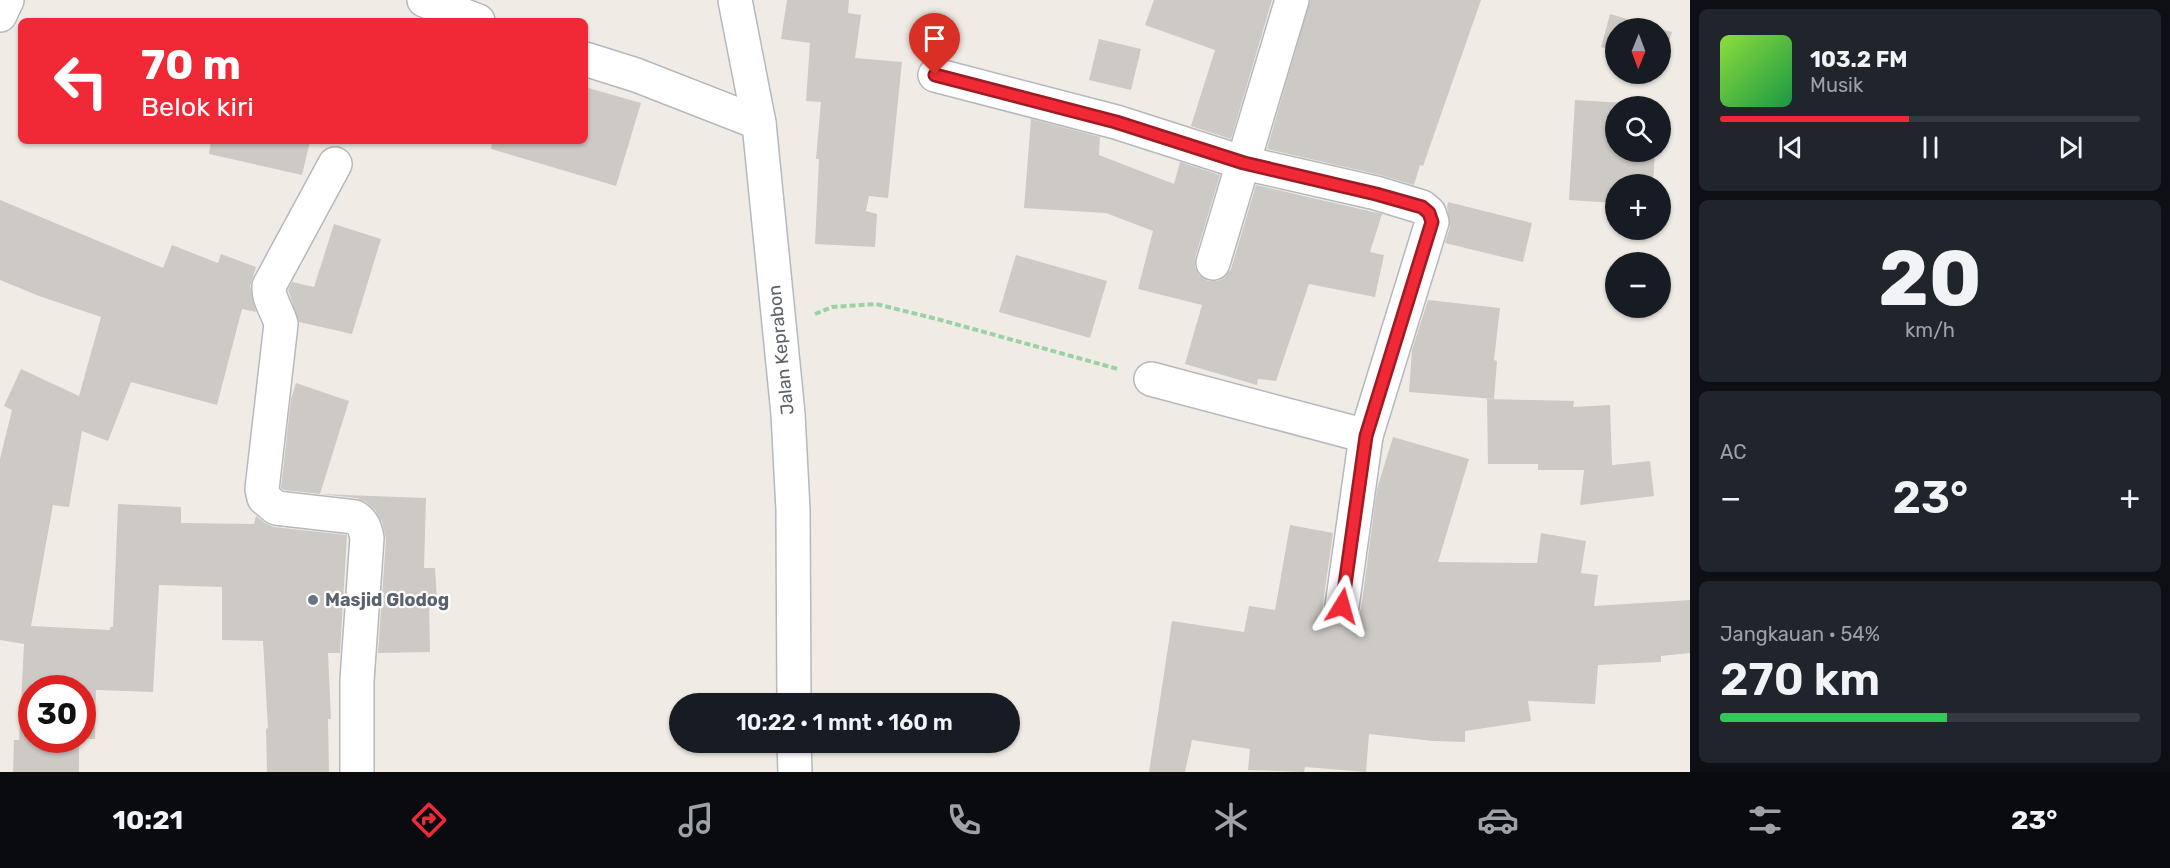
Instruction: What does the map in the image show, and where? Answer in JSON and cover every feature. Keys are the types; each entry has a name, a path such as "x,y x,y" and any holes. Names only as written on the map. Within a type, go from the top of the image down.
{"street":[{"path":"0,15 8,0"},
{"path":"424,0 470,18"},
{"name":"Jalan Keprabon","path":"735,0 759,123 788,414 793,510 794,693"},
{"path":"1213,263 1292,0"},
{"path":"588,60 636,75 759,123"},
{"path":"935,75 1116,122 1244,163 1376,194 1422,207 1429,213 1432,222 1366,436 1342,606"},
{"path":"335,164 269,286 269,294 281,324 262,489 264,498 276,508 355,517 361,521 364,528 367,538 357,680 357,772"},
{"path":"1151,379 1366,436"},
{"path":"794,753 795,772"}],"path":[{"path":"778,330 832,307 876,304 1151,379"}],"building":[{"path":"787,0 849,0 848,13 861,15 855,58 902,62 888,198 869,196 866,211 877,214 875,247 815,244 819,159 816,159 821,102 806,101 810,43 781,39"},
{"path":"1154,0 1272,0 1231,139 1191,126 1215,50 1145,25"},
{"path":"1310,0 1481,0 1423,166 1420,165 1414,185 1267,149"},
{"path":"1610,14 1624,18 1609,18"},
{"path":"1605,32 1605,48 1601,47"},
{"path":"1099,39 1141,49 1131,90 1089,80"},
{"path":"588,88 641,103 616,186 491,149 492,144 588,144"},
{"path":"1575,100 1605,102 1605,162 1654,162 1654,174 1605,174 1605,202 1569,200"},
{"path":"1031,119 1100,137 1099,155 1174,184 1180,162 1220,175 1195,258 1195,267 1199,275 1208,281 1217,281 1225,277 1231,269 1256,185 1382,214 1370,252 1384,255 1375,297 1309,284 1276,381 1258,379 1257,385 1185,364 1202,305 1138,289 1153,231 1106,213 1024,208"},
{"path":"211,144 309,144 302,175 209,154"},
{"path":"0,200 163,268 172,245 218,263 221,254 256,267 250,286 256,312 242,309 217,405 131,382 108,441 82,431 69,507 53,505 31,626 110,630 110,627 113,627 118,504 181,507 181,523 254,524 256,516 274,527 347,535 340,653 328,653 331,719 328,719 329,772 267,772 266,729 268,728 263,641 222,640 222,587 159,585 153,692 96,690 96,675 22,675 24,644 0,640 0,459 12,410 4,406 21,369 79,396 101,317 0,280"},
{"path":"1448,202 1532,223 1523,262 1445,243 1450,227"},
{"path":"334,224 381,239 352,334 299,322 288,290 292,282 314,287"},
{"path":"1016,255 1107,281 1090,338 999,312"},
{"path":"1428,300 1500,308 1494,360 1497,361 1494,399 1409,392 1412,350"},
{"path":"296,383 349,401 320,494 281,488 291,399"},
{"path":"1487,399 1574,401 1573,407 1610,405 1612,465 1650,461 1654,496 1580,505 1584,470 1538,470 1538,464 1488,464"},
{"path":"1393,437 1469,459 1438,562 1537,563 1541,533 1586,541 1581,573 1598,575 1594,606 1690,600 1690,653 1661,656 1661,662 1598,665 1595,704 1528,701 1531,721 1465,731 1465,742 1369,734 1366,772 1305,767 1304,772 1248,770 1250,749 1192,740 1185,772 1149,772 1172,621 1244,632 1249,606 1275,610 1290,525 1333,533 1323,603 1324,612 1330,620 1340,625 1350,623 1357,617 1361,609 1377,489"},
{"path":"320,494 426,498 424,568 435,568 437,600 429,600 430,652 378,653 386,539 382,522 375,510 366,502 357,498"},
{"path":"14,740 18,740 18,753 79,753 79,772 13,772"}],"place":[{"name":"Masjid Glodog","path":"313,600"}],"route":[{"path":"935,75 1116,122 1244,163 1376,194 1422,207 1429,213 1432,222 1366,436 1342,606"}]}
